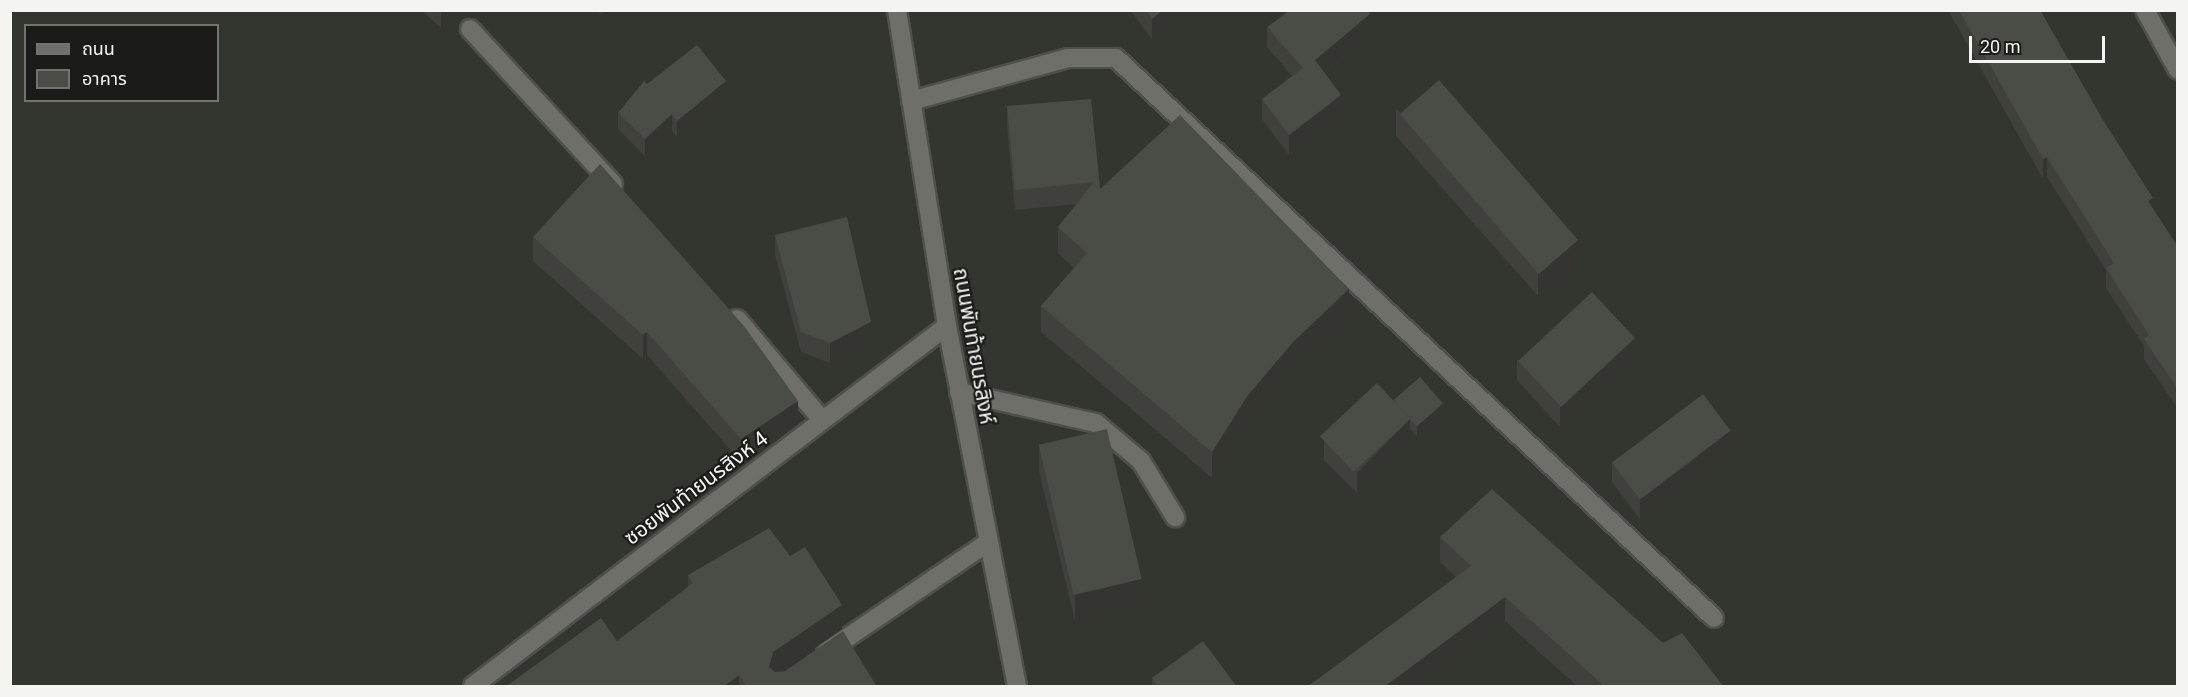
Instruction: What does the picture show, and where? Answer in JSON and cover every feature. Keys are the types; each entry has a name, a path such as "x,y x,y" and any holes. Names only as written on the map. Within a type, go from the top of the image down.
{"street":[{"name":"ถนนพันท้ายนรสิงห์","path":"897,10 947,326 987,543 1017,687"},
{"path":"2145,10 2178,70"},
{"path":"470,29 624,196"},
{"path":"911,101 1068,58 1116,58 1714,618"},
{"path":"725,307 822,420"},
{"name":"ซอยพันท้ายนรสิงห์ 4","path":"473,687 947,326"},
{"path":"959,392 1096,423 1141,461 1175,517"},
{"path":"812,662 987,543"}],"building":[{"path":"1146,10 1163,10 1152,19"},
{"path":"1290,10 1368,10 1370,14 1315,60 1341,95 1289,135 1262,99 1303,68 1267,27"},
{"path":"1959,10 2040,10 2103,120 2153,198 2148,201 2178,247 2178,389 2144,339 2149,335 2106,268 2114,263 2047,157 2043,159"},
{"path":"697,45 726,81 677,121 672,114 645,139 618,113 644,81 647,84"},
{"path":"1439,80 1578,240 1539,274 1400,114"},
{"path":"1091,99 1099,177 1095,182 1015,190 1007,106"},
{"path":"1180,115 1349,289 1294,341 1248,395 1212,452 1041,306 1087,253 1058,227 1099,176 1100,189"},
{"path":"600,164 744,326 798,401 741,439 647,332 643,335 533,237"},
{"path":"847,217 871,322 830,343 801,332 775,235"},
{"path":"1592,292 1635,338 1561,407 1518,361"},
{"path":"1420,377 1443,403 1417,426 1394,400"},
{"path":"1377,383 1410,419 1353,472 1320,436"},
{"path":"1703,394 1731,431 1640,499 1612,463"},
{"path":"1107,429 1142,579 1073,595 1039,445"},
{"path":"1492,489 1663,643 1682,633 1724,687 1598,687 1602,684 1505,597 1384,687 1307,687 1471,566 1440,537"},
{"path":"769,528 790,556 805,547 842,605 773,652 769,667 775,672 785,671 843,631 877,687 747,687 739,675 723,687 505,687 601,618 617,641 693,583 688,575"},
{"path":"1203,641 1237,687 1158,687 1152,678"}]}
